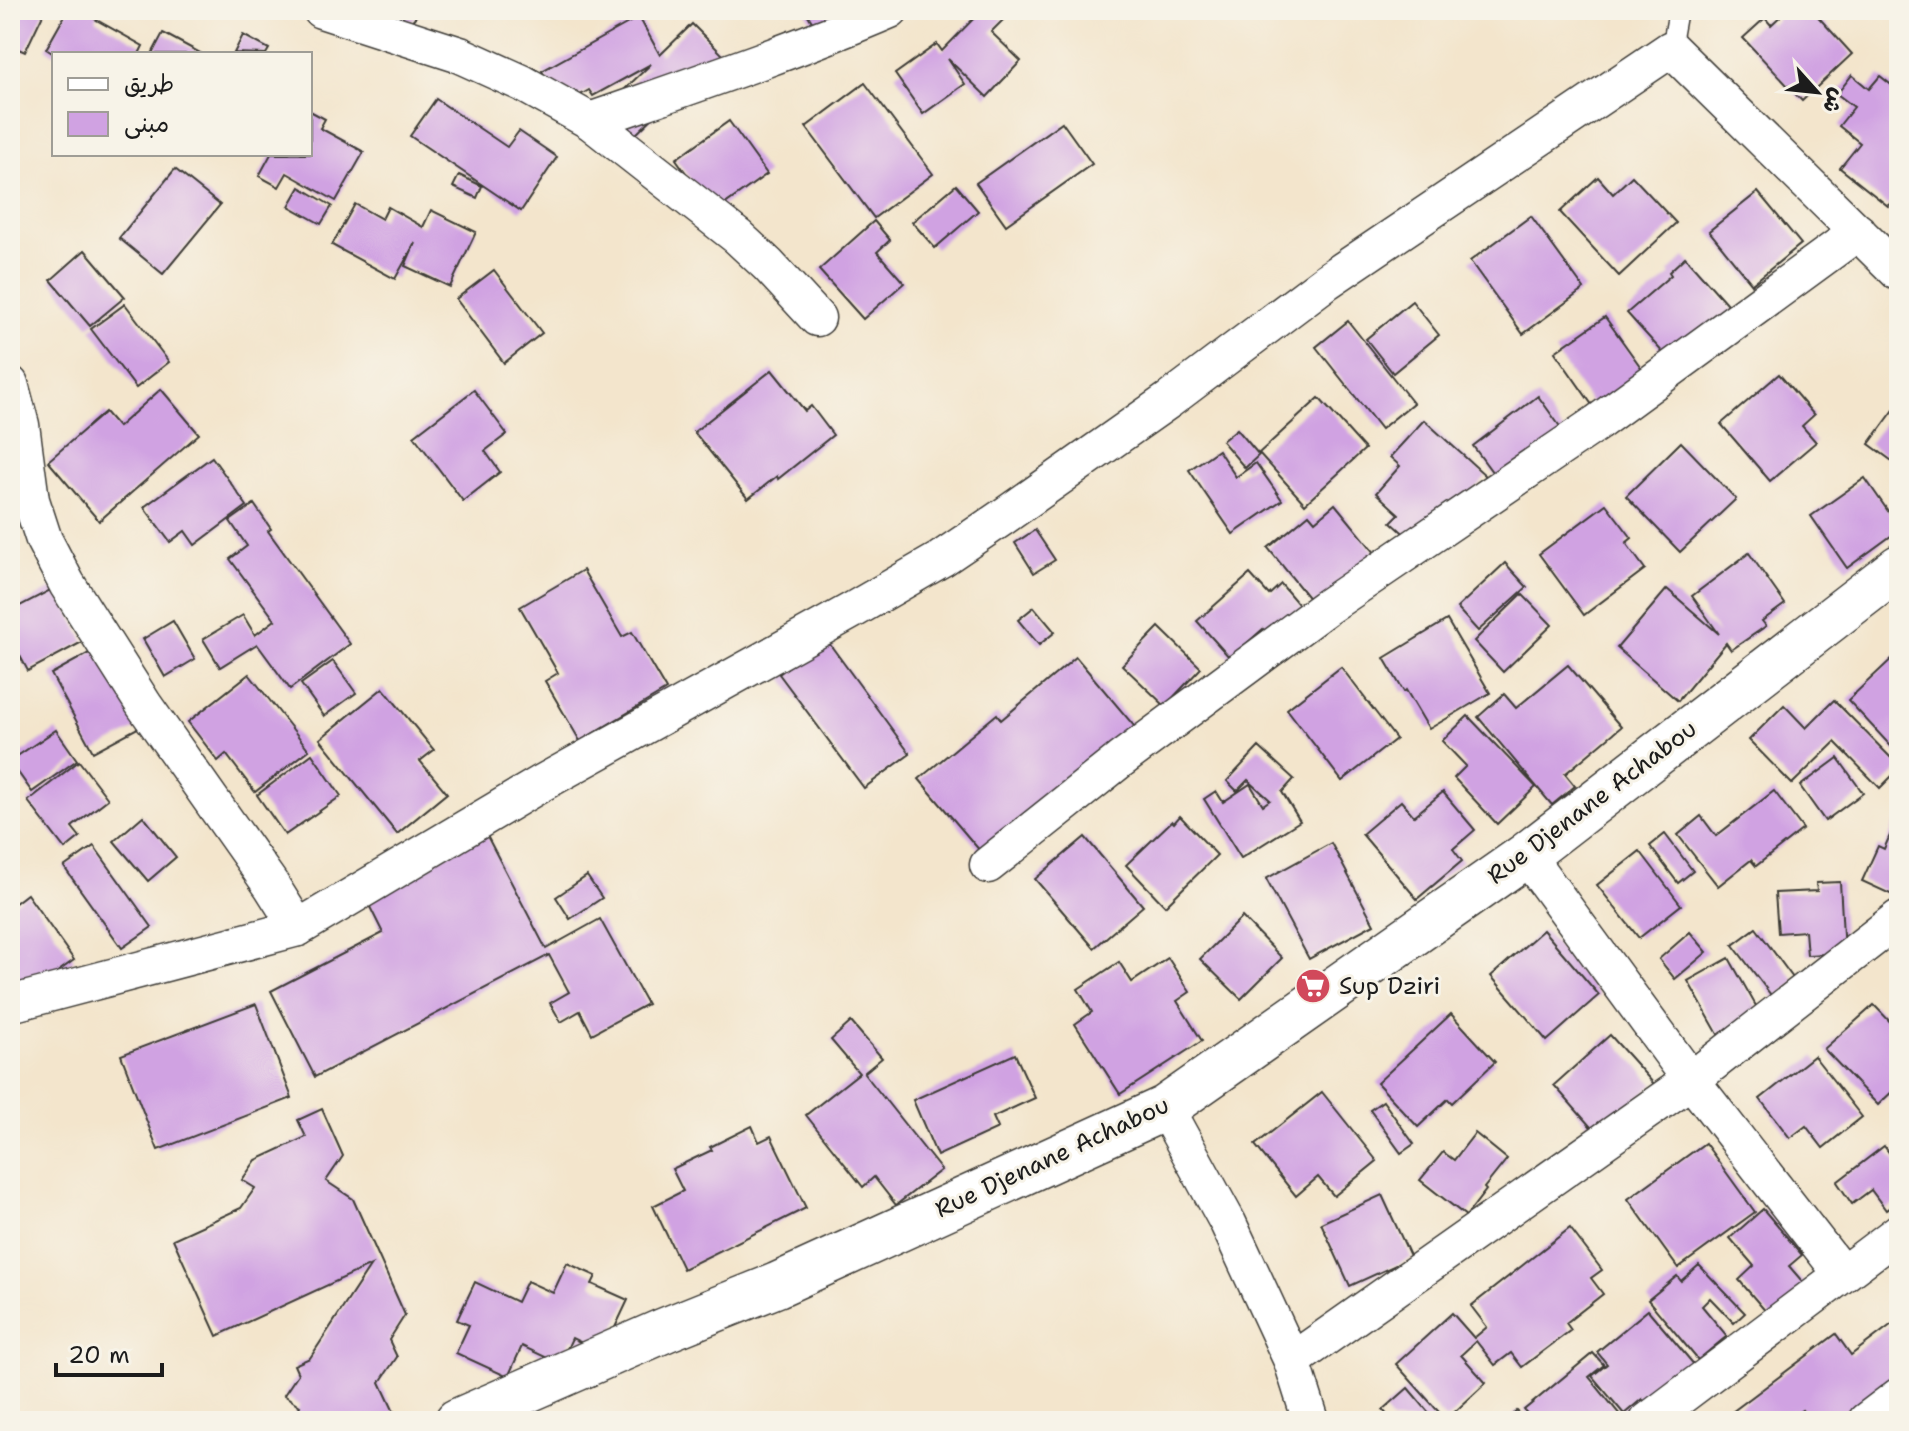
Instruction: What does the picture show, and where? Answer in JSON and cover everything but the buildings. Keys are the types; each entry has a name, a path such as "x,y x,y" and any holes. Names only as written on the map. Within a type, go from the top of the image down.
{"main road":[{"name":"Rue Djenane Achabou","path":"457,1421 777,1285 1165,1108 1526,855 1899,567"}],"street":[{"path":"321,10 460,55 522,83 590,121 738,237 817,318"},
{"path":"590,121 750,65 890,10"},
{"path":"10,1004 298,928 542,783 941,559 1169,400 1327,281 1671,49 1899,273"},
{"path":"988,865 1120,760 1325,608 1597,423 1858,232"},
{"path":"10,384 21,425 31,500 49,551 144,705 298,928"},
{"path":"1526,855 1691,1080 1842,1274"},
{"path":"1292,1361 1691,1080 1899,918"},
{"path":"1165,1108 1228,1223 1292,1361 1311,1421"},
{"path":"1648,1421 1899,1232"},
{"path":"1866,1421 1899,1396"}],"lane":[{"path":"1671,49 1678,10"}],"place":[{"name":"Sup Dziri","path":"1313,986"}]}
